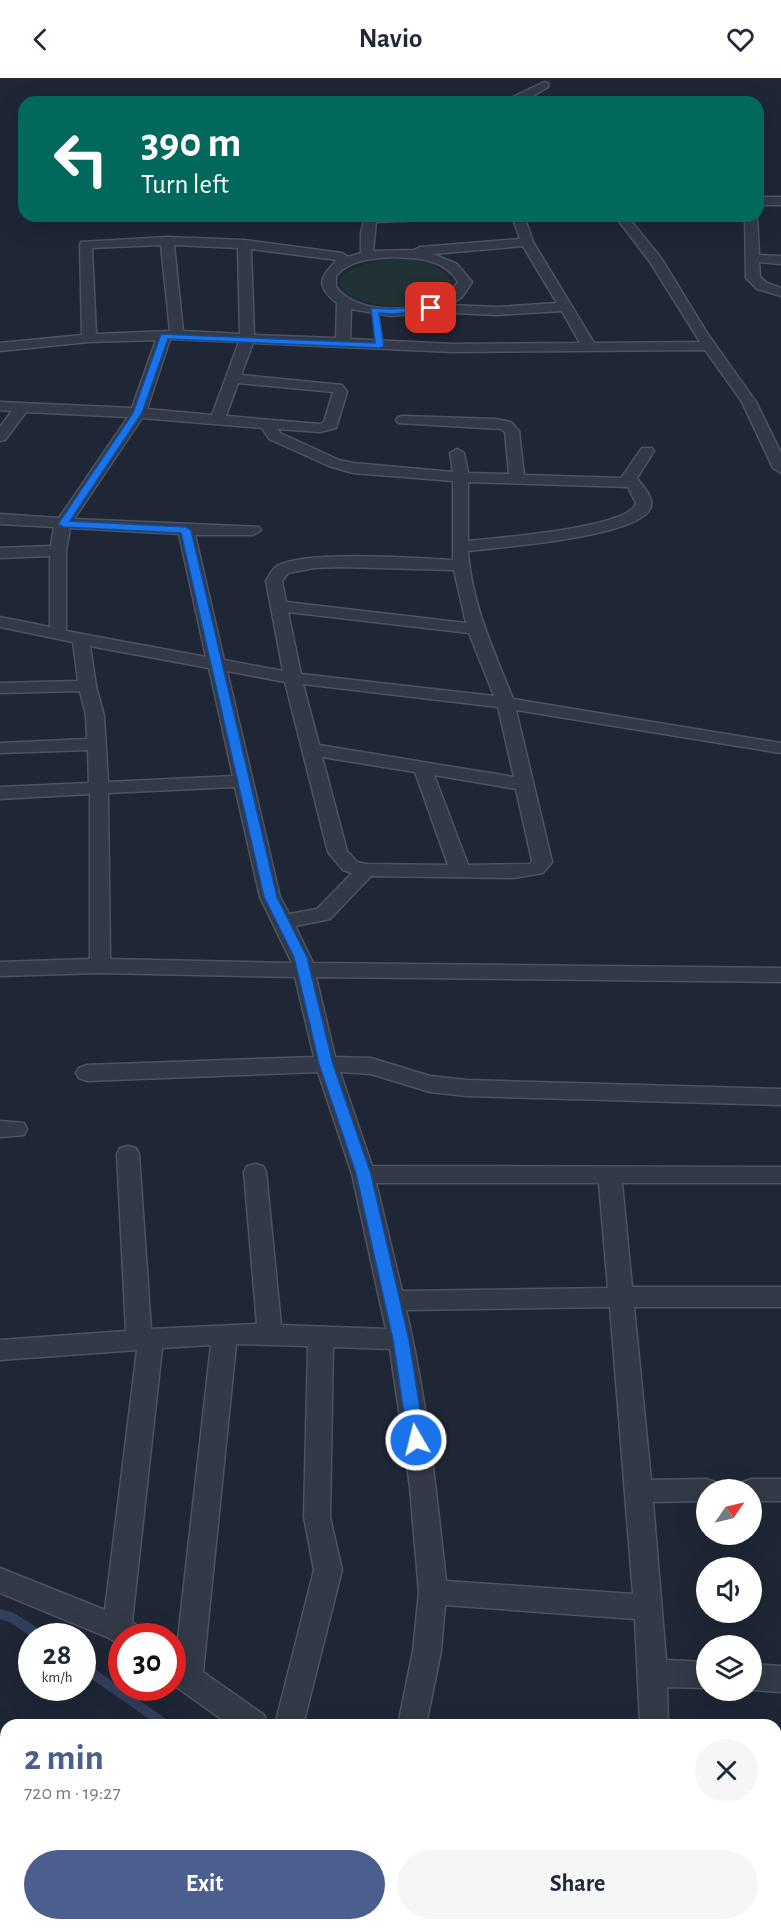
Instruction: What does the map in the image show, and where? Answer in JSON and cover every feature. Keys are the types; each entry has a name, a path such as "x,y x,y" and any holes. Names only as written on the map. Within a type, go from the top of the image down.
{"street":[{"path":"523,96 544,85"},
{"path":"764,201 781,201"},
{"path":"363,257 368,254 367,233 370,222"},
{"path":"520,222 527,242 589,346"},
{"path":"626,222 656,261 775,439 781,468"},
{"path":"751,222 753,278 762,286 781,292"},
{"path":"89,338 86,245 167,241 244,244 342,257 345,262"},
{"path":"58,635 58,551 63,524 138,413 171,336 167,241"},
{"path":"527,242 446,247 410,254 363,257 345,262 334,269 329,277 328,286 333,294 344,301 374,310 393,312 431,308 490,311 565,308"},
{"path":"218,419 248,339 244,244"},
{"path":"410,254 431,257 449,264 461,272 465,282 461,292 455,297 431,308"},
{"path":"753,258 781,260"},
{"path":"343,343 344,301"},
{"path":"374,310 380,346"},
{"path":"0,347 89,338 171,336 453,348 710,345"},
{"path":"0,406 138,413 326,427 331,425 339,390 333,387 232,378"},
{"path":"0,437 23,406"},
{"path":"403,420 506,425 512,431 517,480"},
{"path":"267,423 274,436 343,466 461,477 632,483"},
{"path":"460,547 615,526 641,512 644,504 642,498 629,478 647,451"},
{"path":"457,453 461,477 461,565 476,629 506,703 542,859 541,866 513,872 366,870 350,866 338,852 310,749 274,581 282,570 298,565 340,563 461,565"},
{"path":"0,519 186,530 253,530"},
{"path":"186,530 270,897 300,957 304,970 326,1064 363,1174 401,1340 423,1487 434,1592 427,1651 413,1719"},
{"path":"0,553 58,551"},
{"path":"278,606 476,629"},
{"path":"0,622 58,635 293,678 506,703 781,748"},
{"path":"81,639 87,686 95,716 99,788 100,966"},
{"path":"0,688 87,686"},
{"path":"0,748 96,744"},
{"path":"310,749 423,770 525,785"},
{"path":"423,770 460,871"},
{"path":"0,793 243,780"},
{"path":"283,922 323,914 366,870"},
{"path":"0,969 100,966 781,975"},
{"path":"87,1073 326,1064 371,1066 430,1084 467,1088 781,1097"},
{"path":"124,1623 144,1341 128,1154"},
{"path":"255,1172 270,1334"},
{"path":"363,1174 781,1175"},
{"path":"610,1176 639,1491 646,1606 653,1673 654,1719"},
{"path":"392,1301 781,1297"},
{"path":"186,1627 225,1334"},
{"path":"0,1350 225,1334 401,1340"},
{"path":"291,1719 328,1570 316,1517 321,1337"},
{"path":"639,1491 696,1490"},
{"path":"762,1490 781,1490"},
{"path":"0,1581 108,1626"},
{"path":"434,1592 646,1606"},
{"path":"653,1673 696,1675"},
{"path":"186,1676 246,1719"},
{"path":"762,1678 781,1679"}],"shaded area":[{"path":"391,259 425,262 440,269 451,281 445,291 435,298 407,306 364,301 343,289 340,282 350,270"}],"waterway":[{"path":"0,1614 20,1623"},
{"path":"96,1676 157,1719"}],"route":[{"path":"416,1440 401,1340 363,1174 326,1064 300,957 270,897 186,530 63,524 138,413 164,336 380,346 374,310 393,312 431,308"}]}
